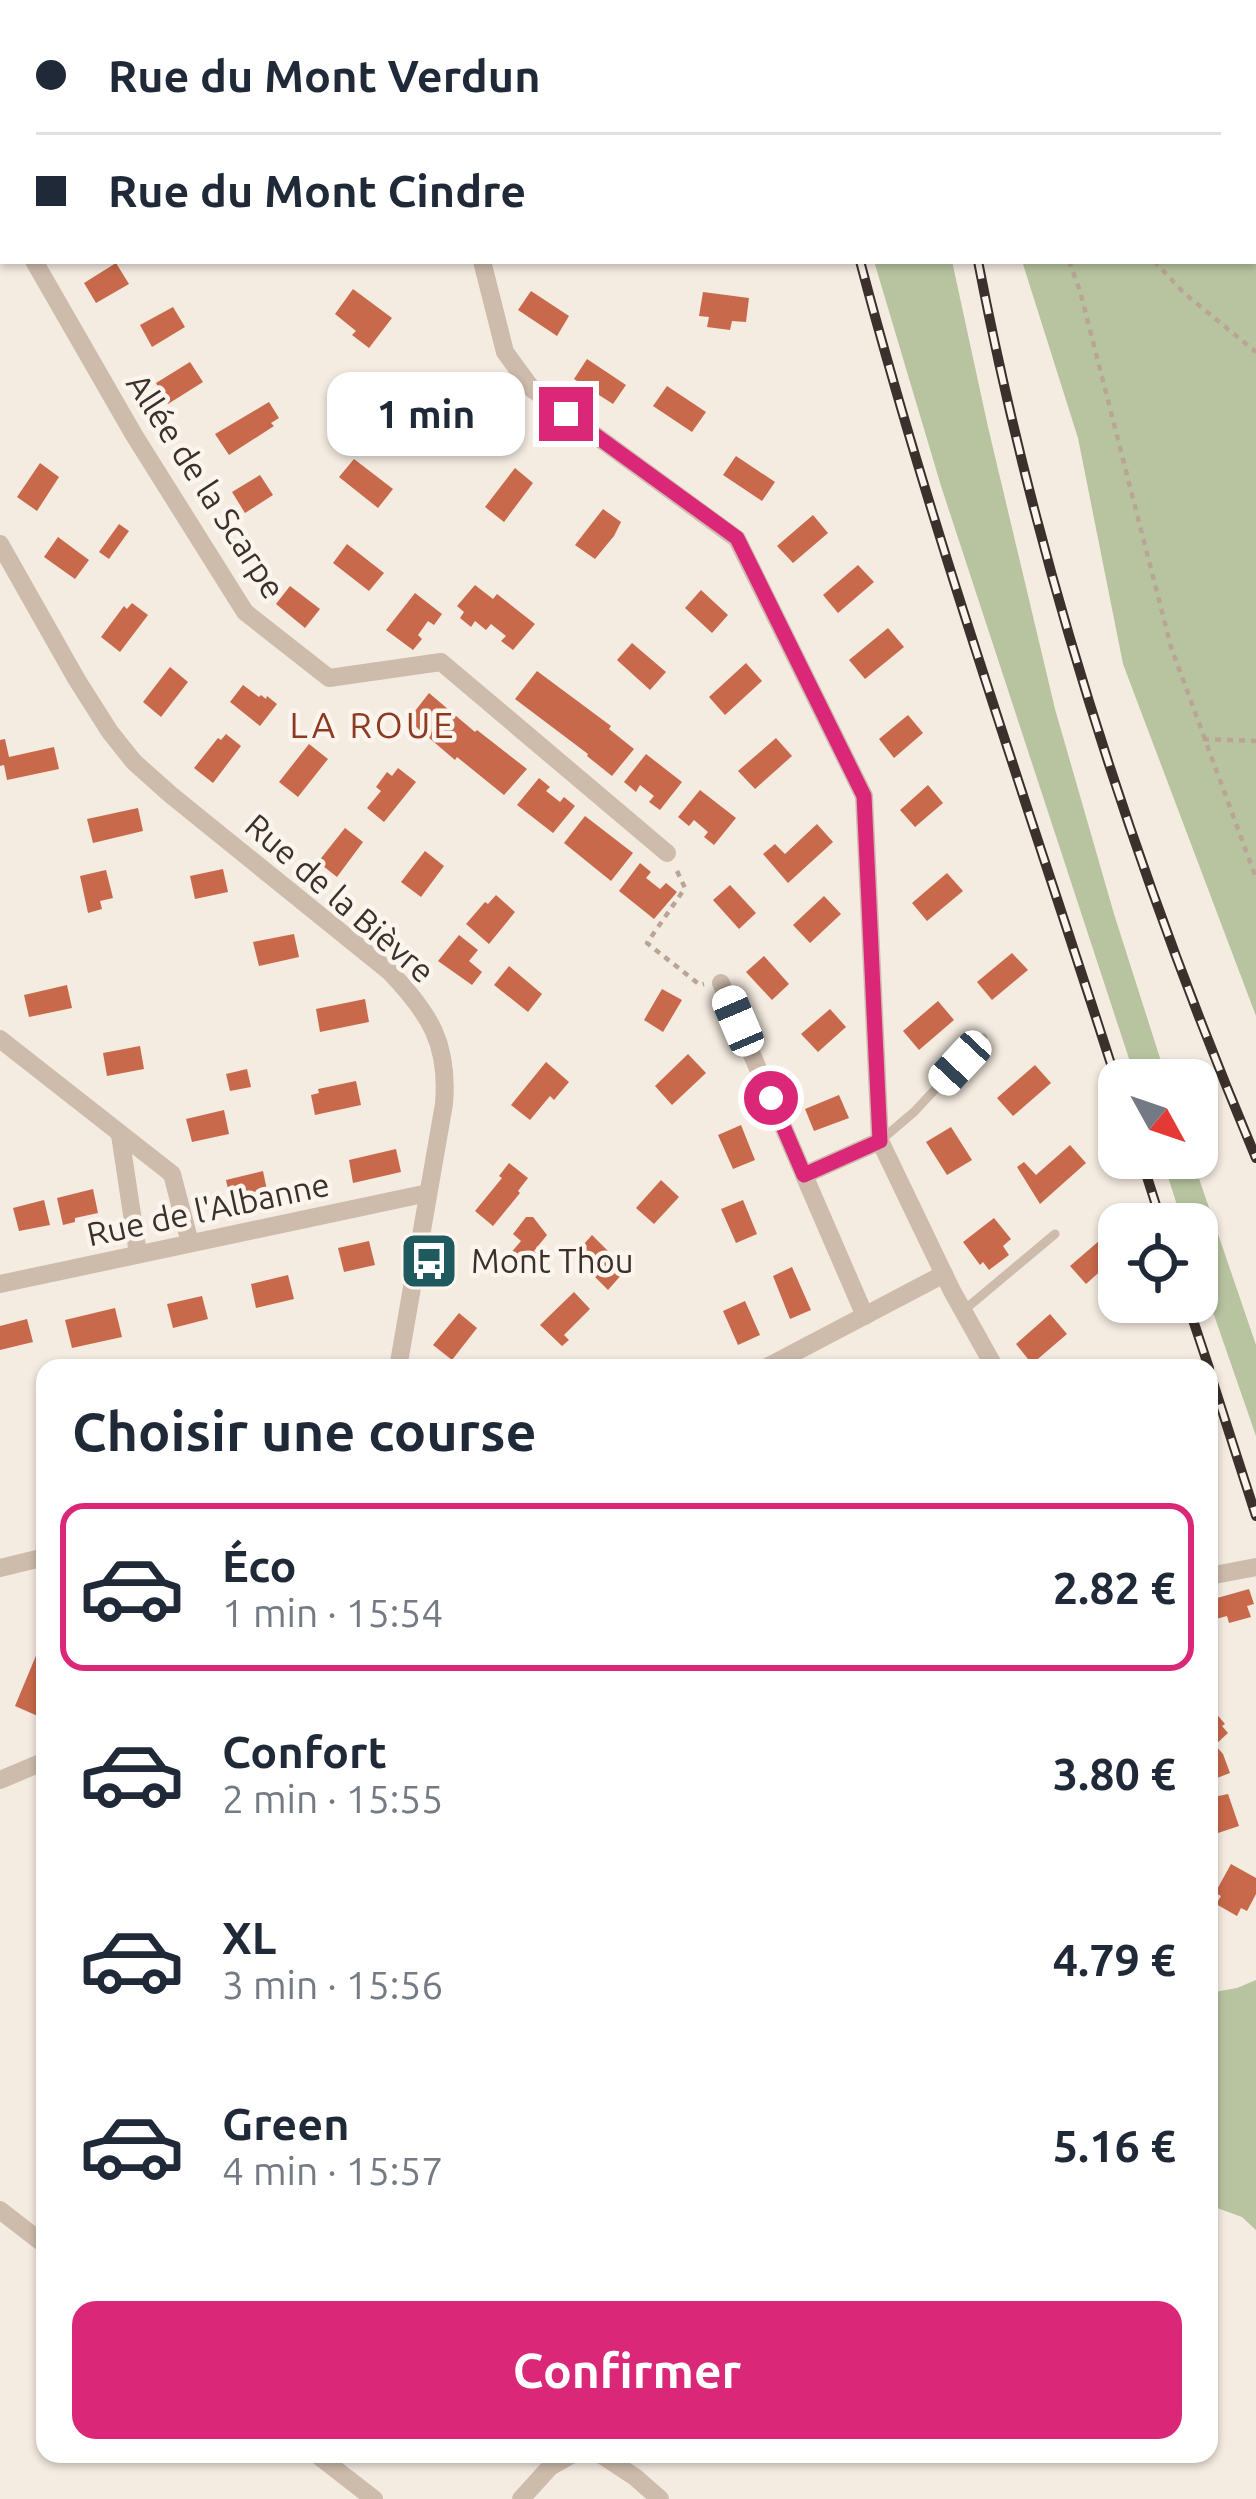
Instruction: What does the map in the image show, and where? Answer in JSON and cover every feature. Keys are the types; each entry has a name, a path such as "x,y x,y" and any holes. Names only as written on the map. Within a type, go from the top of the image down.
{"street":[{"name":"Allée de la Scarpe","path":"36,264 134,435 245,612 329,679 441,662 667,853"},
{"path":"483,264 505,352 532,389 737,538 864,796 880,1141 989,1359"},
{"name":"Rue de la Bièvre","path":"0,544 77,680 134,762 390,972 418,1000 432,1026 446,1079 400,1359"},
{"path":"722,983 865,1316"},
{"path":"0,1039 172,1174 190,1243"},
{"path":"120,1135 138,1254"},
{"path":"804,1175 880,1141"},
{"name":"Rue de l'Albanne","path":"0,1284 428,1193"},
{"path":"782,1359 944,1274"},
{"path":"0,1568 36,1559"},
{"path":"1218,1574 1256,1567"},
{"path":"0,1780 36,1765"},
{"path":"0,2210 36,2238"},
{"path":"328,2463 374,2499"},
{"path":"521,2499 557,2463"},
{"path":"614,2463 660,2499"}],"lane":[{"path":"880,1141 983,1039"},
{"path":"963,1310 1054,1234"}],"path":[{"path":"1070,264 1171,646 1256,878"},
{"path":"1157,264 1185,294 1256,352"},
{"path":"1202,739 1256,741"},
{"path":"667,853 685,888 647,943 700,985 722,983"}],"green space":[{"path":"875,264 953,264 1055,709 1160,1059 1129,1059 941,486"},
{"path":"1023,264 1256,264 1256,1016 1123,664 1078,438"},
{"path":"1169,1179 1199,1179 1207,1203 1176,1203"},
{"path":"1218,1234 1256,1345 1256,1436 1217,1323"},
{"path":"1256,1980 1256,2230 1242,2217 1218,2208 1218,1991"}],"building":[{"path":"117,264 129,284 96,303 84,283"},
{"path":"353,289 392,318 369,348 335,314"},
{"path":"531,291 569,316 557,336 518,310"},
{"path":"703,292 749,298 746,322 732,321 730,330 707,327 709,317 699,316"},
{"path":"173,307 185,327 152,347 140,325"},
{"path":"587,359 626,385 613,404 574,379"},
{"path":"190,362 203,382 168,404 156,383"},
{"path":"445,381 467,398 438,436 415,418"},
{"path":"667,386 706,412 692,432 653,406"},
{"path":"269,402 279,418 271,423 274,426 229,455 215,434"},
{"path":"736,456 775,482 762,501 723,475"},
{"path":"354,459 393,489 378,508 339,477"},
{"path":"40,463 59,477 37,511 17,497"},
{"path":"515,468 533,483 504,522 485,507"},
{"path":"260,475 273,495 245,513 232,492"},
{"path":"603,509 621,522 595,559 575,545"},
{"path":"813,515 828,533 793,563 777,546"},
{"path":"119,524 129,531 109,559 99,552"},
{"path":"58,537 89,560 75,579 44,557"},
{"path":"347,544 384,573 369,591 333,563"},
{"path":"858,565 874,582 838,613 823,595"},
{"path":"475,585 493,599 497,594 535,624 513,650 501,641 506,636 491,624 486,630 460,618 464,612 457,606"},
{"path":"290,586 320,609 305,628 276,604"},
{"path":"701,590 728,615 712,633 685,608"},
{"path":"415,593 442,614 434,625 428,621 413,650 386,630"},
{"path":"132,603 148,615 120,652 101,637 124,606 127,609"},
{"path":"888,628 904,647 865,679 849,660"},
{"path":"632,643 666,672 650,690 617,660"},
{"path":"746,663 762,681 725,715 709,697"},
{"path":"170,667 188,682 161,717 143,702"},
{"path":"537,671 634,749 612,776 515,699"},
{"path":"243,685 277,704 260,726 230,702"},
{"path":"429,693 527,769 504,795 408,720"},
{"path":"908,715 923,733 894,758 879,739"},
{"path":"226,734 241,746 213,783 194,768"},
{"path":"776,738 792,756 755,789 738,771"},
{"path":"5,739 9,757 54,747 59,769 7,780 4,765 0,766 0,740"},
{"path":"309,744 328,759 298,797 279,782"},
{"path":"646,754 682,782 660,810 649,802 654,796 640,785 636,792 624,782"},
{"path":"398,768 416,782 384,822 367,808 381,791 376,787 387,772 392,776"},
{"path":"539,778 560,802 564,797 575,806 553,833 517,805"},
{"path":"928,785 943,803 915,827 900,810"},
{"path":"700,790 736,818 714,845 694,820 689,826 678,817"},
{"path":"138,808 143,831 93,843 87,819"},
{"path":"585,816 633,853 611,881 564,843"},
{"path":"817,824 833,842 788,883 763,854 775,844 785,854"},
{"path":"345,828 363,842 337,877 318,862"},
{"path":"425,851 444,866 421,897 401,882"},
{"path":"640,863 651,872 646,878 660,889 666,883 677,892 654,919 619,891"},
{"path":"223,869 228,892 195,899 190,876"},
{"path":"106,870 113,898 100,901 102,909 88,913 80,876"},
{"path":"947,873 963,891 927,921 912,903"},
{"path":"730,885 756,913 739,929 713,900"},
{"path":"496,895 515,912 489,944 466,924"},
{"path":"824,896 841,914 810,943 793,925"},
{"path":"294,934 299,957 259,966 253,942"},
{"path":"459,935 478,950 469,961 482,972 472,985 438,961"},
{"path":"1012,953 1028,970 992,1000 977,982"},
{"path":"764,956 789,984 772,1000 746,972"},
{"path":"509,966 542,994 528,1012 494,985"},
{"path":"67,985 72,1008 29,1017 24,995"},
{"path":"662,989 682,1000 663,1032 644,1020"},
{"path":"365,999 369,1022 320,1032 316,1009"},
{"path":"938,1001 954,1020 919,1050 903,1031"},
{"path":"830,1009 846,1027 818,1052 801,1034"},
{"path":"140,1046 144,1069 107,1076 103,1053"},
{"path":"688,1054 706,1073 672,1105 655,1086"},
{"path":"546,1062 569,1082 530,1120 511,1105"},
{"path":"1035,1065 1051,1083 1013,1116 997,1098"},
{"path":"247,1069 251,1087 230,1091 226,1074"},
{"path":"356,1081 361,1105 315,1115 311,1095 319,1093 318,1089"},
{"path":"839,1095 849,1118 814,1131 805,1109"},
{"path":"224,1110 229,1134 192,1142 186,1119"},
{"path":"741,1125 755,1160 733,1169 718,1135"},
{"path":"951,1127 972,1160 947,1175 926,1142"},
{"path":"1070,1145 1086,1163 1040,1204 1017,1167 1024,1162 1036,1175"},
{"path":"396,1149 401,1172 353,1183 349,1160"},
{"path":"509,1163 528,1178 493,1226 475,1211"},
{"path":"263,1171 268,1195 231,1203 226,1180"},
{"path":"661,1180 679,1197 654,1224 636,1208"},
{"path":"93,1189 98,1213 63,1225 57,1198"},
{"path":"44,1200 50,1225 19,1231 13,1208"},
{"path":"743,1200 757,1234 736,1243 721,1209"},
{"path":"526,1217 533,1217 547,1235 534,1251 546,1261 533,1274 509,1255 521,1241 513,1234"},
{"path":"994,1218 1011,1239 1003,1246 1009,1255 989,1270 963,1242"},
{"path":"592,1235 623,1273 608,1290 577,1252"},
{"path":"369,1241 375,1265 344,1272 338,1248"},
{"path":"1098,1242 1098,1273 1086,1284 1070,1266"},
{"path":"792,1267 811,1310 790,1319 773,1276"},
{"path":"288,1275 294,1299 256,1308 251,1284"},
{"path":"574,1292 590,1309 564,1335 569,1340 562,1346 540,1325"},
{"path":"202,1296 208,1319 173,1328 167,1304"},
{"path":"745,1301 760,1335 738,1345 723,1311"},
{"path":"115,1308 122,1337 72,1348 65,1320"},
{"path":"459,1313 477,1328 453,1359 433,1345"},
{"path":"1050,1314 1067,1334 1038,1359 1028,1359 1016,1344"},
{"path":"27,1319 33,1342 0,1350 0,1326"},
{"path":"1249,1589 1254,1604 1247,1606 1251,1617 1229,1623 1227,1616 1218,1618 1218,1598"},
{"path":"36,1656 36,1715 15,1706"},
{"path":"1218,1716 1225,1724 1228,1733 1218,1742"},
{"path":"1218,1748 1223,1754 1230,1773 1218,1778"},
{"path":"1228,1794 1239,1826 1218,1833 1218,1796"},
{"path":"1231,1864 1256,1878 1256,1894 1247,1911 1241,1908 1237,1916 1218,1905 1218,1888"}],"railway":[{"path":"861,264 951,573 1109,1059"},
{"path":"979,264 1029,490 1094,717 1170,940 1256,1158"},
{"path":"1148,1179 1155,1203"},
{"path":"1194,1323 1206,1359"},
{"path":"1218,1398 1256,1516"}],"place":[{"name":"Mont Thou","path":"429,1261"}],"district":[{"name":"LA ROUE","path":"373,725"}],"route":[{"path":"566,414 737,538 864,796 880,1141 804,1175 771,1098"}]}
